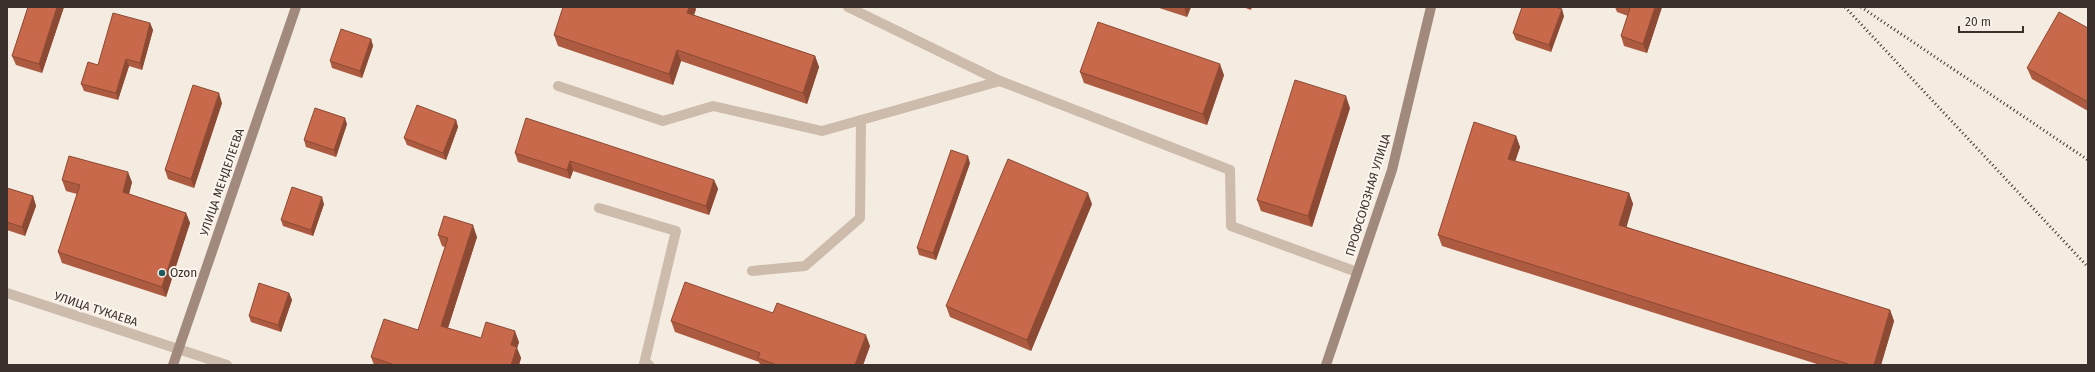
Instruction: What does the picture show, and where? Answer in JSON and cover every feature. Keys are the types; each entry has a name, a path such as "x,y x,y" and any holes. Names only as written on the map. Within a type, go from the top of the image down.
{"street":[{"name":"УЛИЦА МЕНДЕЛЕЕВА","path":"173,365 296,7"},
{"path":"848,7 1000,81 1230,170 1231,226 1357,272"},
{"name":"ПРОФСОЮЗНАЯ УЛИЦА","path":"1326,365 1392,170 1430,7"},
{"path":"558,86 663,120 713,106 822,131 1000,81"},
{"path":"752,271 805,266 860,218 861,120"},
{"path":"599,208 676,231 644,364 649,365"},
{"name":"УЛИЦА ТУКАЕВА","path":"7,293 227,365"}],"building":[{"path":"28,7 57,7 39,64 12,56"},
{"path":"563,7 689,7 687,13 815,56 803,93 677,50 669,74 554,35"},
{"path":"1522,7 1555,7 1562,9 1549,45 1513,33"},
{"path":"1626,7 1655,7 1643,44 1621,36 1630,8"},
{"path":"2059,12 2088,28 2088,102 2027,68"},
{"path":"113,13 150,23 140,63 126,59 116,93 81,84 88,62 98,65"},
{"path":"1098,22 1220,64 1203,114 1080,72"},
{"path":"341,29 371,39 360,71 330,61"},
{"path":"1295,80 1346,96 1308,216 1257,200"},
{"path":"193,85 219,93 191,179 165,170"},
{"path":"417,105 456,120 443,153 404,138"},
{"path":"315,108 345,118 334,150 304,140"},
{"path":"526,118 714,180 706,206 570,161 567,170 515,153"},
{"path":"1474,122 1516,136 1508,159 1629,193 1619,225 1890,310 1874,365 1851,365 1438,235"},
{"path":"951,150 968,156 933,253 917,248"},
{"path":"69,156 128,172 123,192 186,213 162,287 58,252 80,185 62,180"},
{"path":"1008,159 1088,193 1027,340 946,306"},
{"path":"292,187 322,197 311,230 281,220"},
{"path":"7,188 33,196 22,227 7,222"},
{"path":"444,216 473,225 441,326 481,338 486,322 515,331 511,345 517,347 511,365 395,365 371,357 384,319 418,330 448,238 438,235"},
{"path":"685,282 773,313 777,303 866,335 855,365 777,365 758,358 760,353 671,321"},
{"path":"259,283 289,293 278,325 249,316"}],"railway":[{"path":"1845,7 2088,267"},
{"path":"1861,7 2088,160"}],"place":[{"name":"Ozon","path":"162,273"}]}
